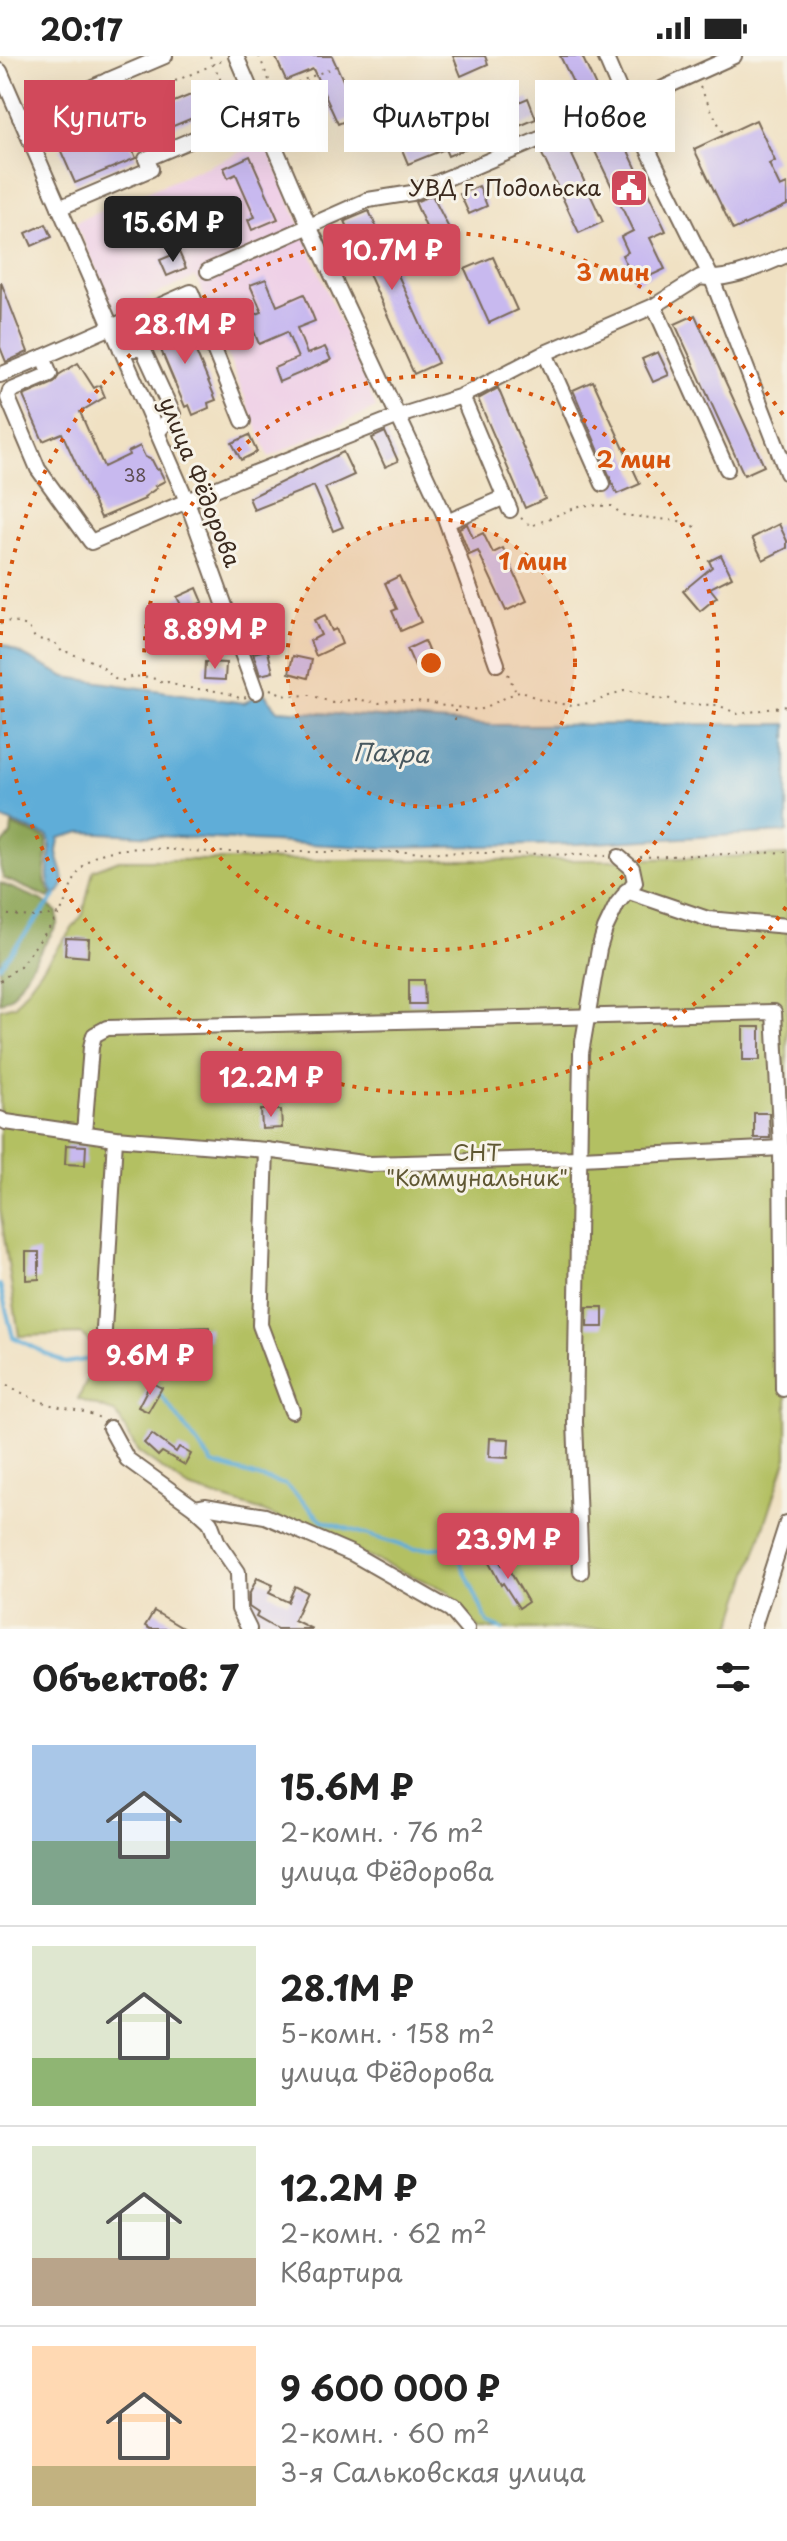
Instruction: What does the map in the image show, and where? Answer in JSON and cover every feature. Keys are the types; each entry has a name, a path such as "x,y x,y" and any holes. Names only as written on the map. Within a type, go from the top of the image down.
{"street":[{"path":"108,80 165,56"},
{"path":"236,56 247,80"},
{"path":"605,56 615,80"},
{"path":"675,82 734,56"},
{"name":"улица Фёдорова","path":"0,71 187,501 256,692"},
{"path":"20,118 24,116"},
{"path":"59,208 151,169 146,159 191,140"},
{"path":"208,271 368,200 412,193 535,141"},
{"path":"278,152 447,522 497,664"},
{"path":"649,152 712,279 787,473"},
{"path":"43,357 50,374 10,391 8,398 38,469 91,542 399,416 462,396 545,353 654,306 700,277 712,279 746,272 787,255"},
{"path":"0,375 191,292 243,421"},
{"path":"654,306 727,469"},
{"path":"121,349 143,349 173,414 157,433"},
{"path":"545,353 603,484"},
{"path":"447,522 508,504 462,396"},
{"path":"581,1572 575,1422 581,1053 602,939 617,904 635,882 632,868 619,857"},
{"path":"626,891 708,919 787,926"},
{"path":"84,1133 91,1047 94,1035 107,1028 774,1012 781,1148 783,1389"},
{"path":"0,1119 115,1138 266,1150 370,1164 781,1148"},
{"path":"104,1330 115,1138"},
{"path":"266,1150 260,1325 292,1411"},
{"path":"110,1428 127,1459 210,1522 218,1543 238,1572 239,1609 249,1629"},
{"path":"195,1508 205,1506 265,1516 353,1554 451,1610 467,1629"},
{"path":"753,1629 787,1523"}],"path":[{"path":"210,56 221,80"},
{"path":"259,56 269,80"},
{"path":"175,81 214,64"},
{"path":"305,80 341,64"},
{"path":"694,73 724,135"},
{"path":"508,504 531,526 582,505 612,506 622,515 679,521 699,528"},
{"path":"0,624 10,621 28,626 35,638 55,643 63,653 99,664 121,681 133,676 156,679 180,687 221,690 241,700 256,692 272,689 287,696 311,695 333,703 356,699 379,703 393,700 483,709 521,690 537,699 572,706 594,702 624,690 649,694 657,700 668,698 676,704 718,705 738,714 787,706"},
{"path":"497,664 508,675 516,691"},
{"path":"455,707 455,720"},
{"path":"0,981 20,966 60,914 90,858 118,848 183,852 475,851 619,857 787,852"},
{"path":"0,914 32,917 60,914"},
{"path":"0,1381 54,1405 83,1410 100,1418 110,1428"}],"shaded area":[{"path":"241,152 269,152 376,408 269,457 196,277 115,312 75,222"}],"green space":[{"path":"12,825 46,838 45,880 52,895 49,898 3,878 0,847 11,835"},
{"name":"СНТ \"Коммунальник\"","path":"787,855 787,1457 731,1628 479,1629 448,1591 260,1510 189,1488 138,1452 116,1413 78,1399 101,1352 81,1334 19,1336 0,1210 0,1009 15,1005 83,914 93,870 119,860 614,860"},
{"path":"0,883 43,901 57,912 58,923 13,995 0,1003"}],"water":[{"name":"Пахра","path":"0,643 65,677 244,703 263,692 278,710 493,725 787,724 787,832 577,844 385,848 81,832 59,838 57,852 64,880 55,896 48,880 48,836 0,818"}],"building":[{"path":"275,56 332,56 344,82 344,121 338,124 328,102 328,80 318,80 313,69 286,80"},
{"path":"453,56 485,56 488,64 461,76"},
{"path":"560,56 582,56 593,80 572,80"},
{"path":"191,95 191,119 175,125 175,101"},
{"path":"528,98 535,119 519,126 519,102"},
{"path":"756,120 775,161 769,164 780,187 787,184 787,205 733,230 694,149"},
{"path":"61,152 133,152 136,158 75,183"},
{"path":"403,152 438,152 408,164"},
{"name":"УВД г. Подольска","path":"541,152 578,152 572,155 603,222 579,233"},
{"name":"УВД г. Подольска","path":"595,152 629,152 666,231 650,238 665,269 635,283 622,255 628,252 621,237 633,231"},
{"path":"250,156 278,219 252,230 248,220 255,217 236,174 228,178 224,168"},
{"path":"479,186 487,206 469,214 460,194"},
{"path":"432,195 456,242 436,250 415,202"},
{"path":"369,211 438,363 414,374 345,221"},
{"path":"46,224 52,237 32,246 26,233"},
{"path":"179,252 186,268 167,276 160,260"},
{"path":"493,257 517,310 489,323 465,269"},
{"path":"266,279 277,306 304,294 315,321 297,328 307,354 325,347 331,360 279,382 274,368 298,358 287,332 259,344 248,317 262,312 250,285"},
{"path":"1,282 28,352 6,362 0,347"},
{"path":"695,315 764,466 744,475 675,324"},
{"path":"182,318 216,400 208,403 209,408 193,415 189,405 185,407 155,336 160,334 156,326"},
{"path":"658,352 669,375 653,382 642,359"},
{"path":"78,363 94,388 100,385 105,397 80,412 104,467 140,446 165,481 155,486 157,488 145,499 101,518 62,433 43,441 23,396 54,383 60,374"},
{"path":"593,381 640,484 617,494 573,390"},
{"path":"498,388 545,499 525,508 478,399"},
{"path":"385,432 398,461 385,467 372,438"},
{"path":"249,435 257,452 241,460 232,443"},
{"path":"343,452 354,475 325,488 343,527 333,531 314,486 254,510 249,498"},
{"path":"467,524 473,538 483,533 493,553 503,548 527,601 506,611 478,551 469,555 459,528"},
{"path":"779,524 787,548 763,560 752,538"},
{"path":"721,555 732,577 710,588 717,597 700,611 683,591 712,567 709,561"},
{"path":"399,576 421,622 401,631 392,611 397,609 385,583"},
{"path":"197,588 203,602 184,611 177,597"},
{"path":"272,610 280,628 264,635 273,672 260,675 253,653 262,651 248,621"},
{"path":"325,615 332,631 336,629 342,644 316,656 310,641 321,635 314,620"},
{"path":"424,641 432,660 415,667 407,649"},
{"path":"293,656 312,660 308,678 289,673"},
{"path":"205,662 226,663 225,680 204,679"},
{"path":"66,938 89,939 88,957 65,955"},
{"path":"409,980 424,980 425,1004 409,1004"},
{"path":"743,1027 760,1027 760,1060 743,1060"},
{"path":"261,1110 281,1110 282,1128 262,1129"},
{"path":"754,1113 769,1113 770,1138 754,1138"},
{"path":"66,1145 86,1146 85,1165 65,1164"},
{"path":"26,1252 39,1252 39,1279 26,1280"},
{"path":"587,1307 603,1307 603,1327 587,1327"},
{"path":"209,1327 209,1339 182,1340 181,1328"},
{"path":"151,1382 162,1388 148,1412 138,1407"},
{"path":"152,1434 176,1452 179,1447 191,1454 185,1465 162,1452 158,1456 144,1443"},
{"path":"490,1438 509,1439 508,1458 489,1457"},
{"path":"495,1554 502,1565 505,1563 528,1602 519,1608 503,1583 501,1585 487,1559"},
{"path":"257,1578 273,1585 269,1593 288,1602 295,1586 307,1592 294,1620 312,1629 277,1629 256,1617 258,1613 249,1607 249,1595"},
{"path":"154,1611 184,1629 150,1629 145,1626"}],"waterway":[{"path":"0,966 55,896"},
{"path":"0,1285 13,1337 65,1363 129,1353 152,1383"},
{"path":"157,1390 213,1464 286,1485 323,1521 413,1549 454,1547 488,1623 502,1629"}],"place":[{"name":"УВД г. Подольска","path":"629,188"}]}
